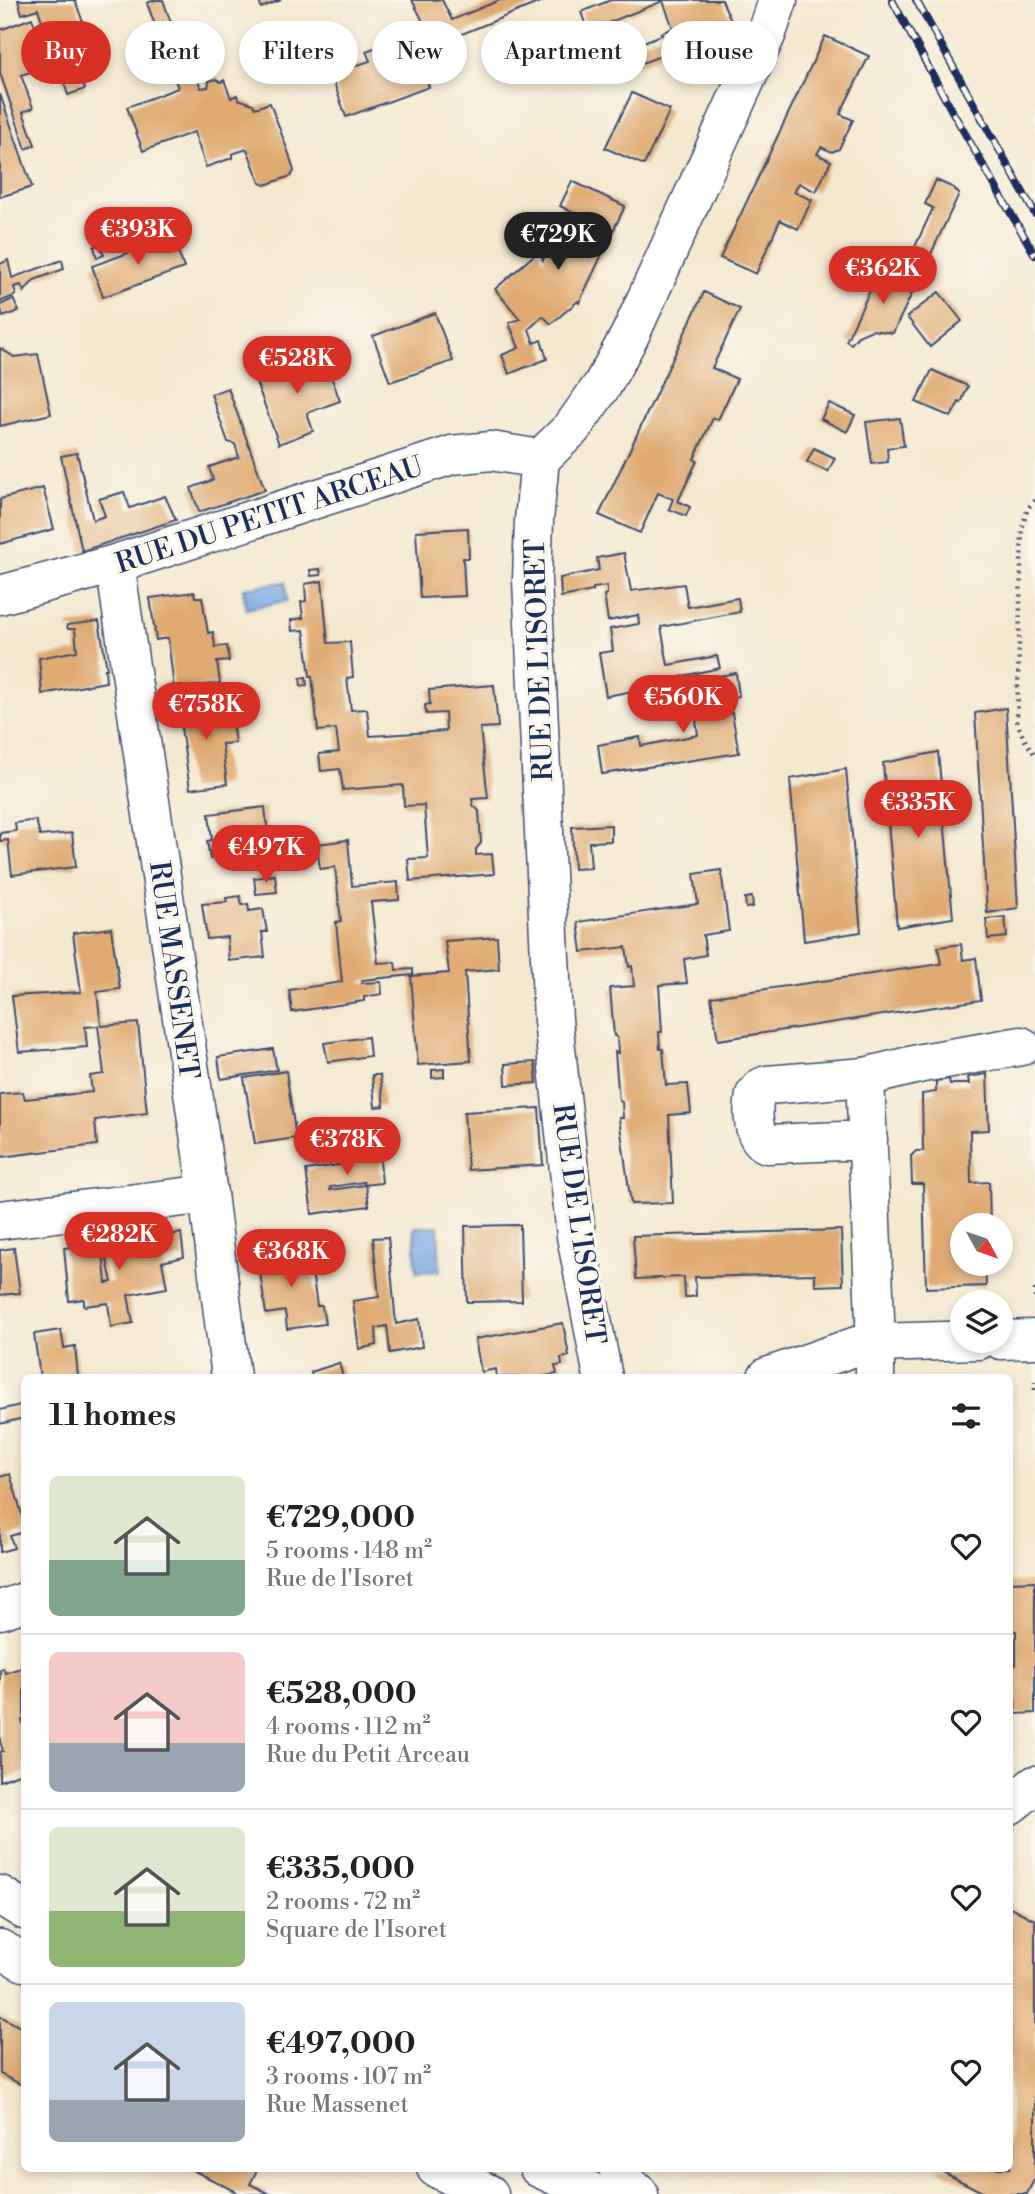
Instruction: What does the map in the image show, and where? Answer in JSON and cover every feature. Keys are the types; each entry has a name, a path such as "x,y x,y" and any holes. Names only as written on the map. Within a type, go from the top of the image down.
{"street":[{"path":"540,459 572,428 598,392 629,335 767,33 778,0"},
{"name":"RUE DU PETIT ARCEAU","path":"0,595 115,564 453,455 491,451 540,459"},
{"name":"RUE DE L'ISORET","path":"540,459 533,580 553,1020 576,1236 602,1374"},
{"name":"RUE MASSENET","path":"115,564 208,1194 231,1374"},
{"path":"868,1140 767,1144 757,1136 754,1101 758,1091 767,1085 865,1077 922,1063 1021,1046"},
{"path":"865,1077 875,1360"},
{"path":"0,1220 208,1194"},
{"path":"1013,1340 1035,1339"},
{"path":"776,1374 857,1346 875,1360 950,1346"},
{"path":"0,1610 21,1603"},
{"path":"1013,1803 1035,1785"},
{"path":"1013,1805 1035,1797"},
{"path":"0,1895 21,1908"},
{"path":"0,1950 21,1960"},
{"path":"548,2172 596,2194"},
{"path":"620,2172 623,2180 639,2194"}],"path":[{"path":"1035,500 1028,508 1022,528 1017,722 1035,755"}],"water":[{"path":"285,582 287,601 246,609 243,588"},
{"path":"438,1226 440,1271 416,1272 414,1227"}],"building":[{"path":"18,0 75,0 82,21 42,21 38,9 22,14"},
{"path":"163,0 170,21 154,21 147,3"},
{"path":"259,0 281,0 261,8"},
{"path":"412,0 442,0 452,20 500,0 545,0 494,21 481,21 481,26 467,32 467,21 423,21"},
{"path":"611,0 722,0 731,21 670,21 663,1 613,21 584,21 581,12"},
{"path":"21,22 21,84 24,84 33,108 23,112 35,145 26,149 0,73 0,30"},
{"path":"661,35 661,56 647,61 647,41"},
{"path":"825,36 869,56 840,114 853,120 839,149 832,152 821,147 817,154 831,161 816,192 799,183 794,192 812,200 798,229 780,220 756,274 720,258"},
{"path":"372,49 372,84 428,84 429,87 346,117 334,84 358,84 358,65 370,61 366,51"},
{"path":"225,83 231,98 237,95 238,99 253,104 255,108 270,103 294,171 291,176 265,185 260,183 247,149 232,154 232,158 206,167 194,132 143,151 127,107 178,88 177,84 200,84 201,88 208,87 208,84"},
{"path":"64,84 83,84 85,89 68,95"},
{"path":"632,93 670,110 644,165 605,148"},
{"path":"0,94 32,187 0,197"},
{"path":"936,180 954,188 959,194 930,256 914,249 933,208 925,204"},
{"path":"572,181 625,206 579,303 578,301 551,324 543,316 529,329 534,343 541,340 547,359 509,374 502,355 519,348 509,323 520,319 495,289 539,251 543,260 552,243 561,246 576,214 560,206"},
{"path":"173,237 184,268 103,297 92,266"},
{"path":"99,244 104,255 97,258 94,247"},
{"path":"8,260 12,278 62,260 64,269 34,280 24,292 21,285 14,287 16,295 0,302 0,264"},
{"path":"891,271 917,283 893,333 872,330 858,336 851,344 846,341 875,280 884,285"},
{"path":"704,292 740,309 712,368 737,379 718,420 713,418 678,501 690,507 686,516 669,509 673,499 658,493 640,533 599,515"},
{"path":"939,292 962,321 930,347 907,317"},
{"path":"13,299 19,311 3,317 0,305"},
{"path":"435,313 453,361 390,382 373,336"},
{"path":"0,348 14,357 38,354 51,414 0,426"},
{"path":"323,354 340,401 307,413 313,431 279,444 255,379"},
{"path":"932,370 968,386 951,417 916,402"},
{"path":"228,388 265,490 199,512 191,488 213,480 209,467 239,457 235,444 228,442 211,394"},
{"path":"829,403 855,415 847,432 821,419"},
{"path":"900,418 904,446 887,448 888,462 872,464 866,422"},
{"path":"814,448 835,458 828,472 807,462"},
{"path":"77,453 93,520 105,516 99,499 124,492 130,508 165,496 176,520 82,551 61,456"},
{"path":"43,488 54,529 0,544 0,499"},
{"path":"468,528 469,558 463,558 465,596 420,598 416,531"},
{"path":"624,553 631,591 684,584 688,607 738,598 740,612 661,627 668,665 717,656 720,668 682,676 683,682 606,696 599,653 613,651 610,629 639,624 638,615 608,621 604,595 607,594 607,586 561,597 560,578 599,570 597,558"},
{"path":"320,569 321,575 311,576 310,570"},
{"path":"322,581 328,643 350,642 353,677 347,678 351,710 367,709 370,736 446,731 445,713 426,714 425,705 430,704 429,690 494,685 498,727 480,728 488,798 472,799 473,805 479,811 481,843 476,849 476,855 492,854 494,874 410,881 408,859 428,858 424,805 404,806 403,785 343,790 340,769 321,771 319,754 339,752 336,729 318,731 304,630 292,631 291,620 303,618 301,602 306,601 305,584"},
{"path":"194,592 195,597 202,597 208,633 213,632 215,647 227,646 229,661 217,662 220,683 174,689 168,638 156,640 150,598"},
{"path":"99,621 107,669 106,682 42,694 39,658 77,651 75,629 68,629 67,625"},
{"path":"736,673 739,696 725,699 728,714 732,713 739,753 602,774 598,745 640,737 641,746 698,735 696,720 703,718 697,680"},
{"path":"306,677 307,685 301,686 300,678"},
{"path":"229,701 235,743 222,744 227,784 190,789 178,707"},
{"path":"1006,708 1018,908 987,913 975,713"},
{"path":"938,752 953,918 897,927 883,763"},
{"path":"846,769 861,932 804,941 790,779"},
{"path":"265,807 270,852 210,859 207,841 212,840 209,814"},
{"path":"36,820 40,836 72,833 76,867 12,875 8,840 0,841 0,833 16,831 15,823"},
{"path":"611,825 611,841 589,842 591,868 574,869 572,827"},
{"path":"348,840 352,886 398,882 399,900 371,902 378,963 395,962 396,970 413,969 413,975 362,980 362,983 381,982 382,994 364,997 364,1001 292,1012 289,990 342,982 336,922 341,921 335,867 320,869 317,844"},
{"path":"721,870 729,931 703,935 706,955 684,959 687,983 659,985 662,1032 659,1032 660,1049 663,1049 666,1085 688,1084 691,1113 669,1115 673,1203 631,1204 619,1118 623,1118 622,1102 619,1101 615,1052 618,1053 617,1037 614,1036 610,988 634,986 632,966 629,967 626,947 582,952 578,922 698,904 694,874"},
{"path":"275,875 277,892 256,894 254,878"},
{"path":"240,896 242,905 248,904 249,911 263,909 267,932 262,932 265,957 229,961 227,937 207,939 202,904 227,902 226,898"},
{"path":"752,897 753,907 746,908 745,898"},
{"path":"1005,917 1007,937 988,939 986,919"},
{"path":"111,928 120,989 97,992 101,1026 138,1023 147,1113 95,1120 97,1145 0,1157 0,1094 23,1092 25,1099 92,1092 90,1076 104,1074 98,1026 85,1027 87,1047 19,1052 12,996 81,992 73,933"},
{"path":"497,937 499,969 465,972 471,1061 418,1065 411,976 449,973 445,941"},
{"path":"961,944 963,960 976,958 981,1000 718,1040 711,997 941,964 938,947"},
{"path":"368,1037 370,1056 328,1062 324,1043"},
{"path":"273,1049 277,1070 221,1079 218,1057"},
{"path":"535,1062 537,1083 506,1085 505,1064"},
{"path":"444,1069 444,1077 432,1078 432,1070"},
{"path":"286,1071 296,1138 255,1144 244,1078"},
{"path":"987,1074 989,1130 970,1131 971,1183 989,1182 990,1213 950,1213 950,1276 986,1276 986,1286 926,1288 923,1184 912,1184 911,1156 916,1151 923,1151 922,1094 936,1092 936,1081 949,1079 950,1084 969,1084 968,1077"},
{"path":"372,1075 380,1075 384,1106 375,1107"},
{"path":"539,1108 543,1165 468,1170 464,1112"},
{"path":"377,1126 382,1183 364,1185 364,1182 330,1187 330,1190 366,1185 369,1206 312,1214 306,1170 358,1162 355,1129"},
{"path":"520,1225 522,1301 467,1302 465,1226"},
{"path":"841,1230 843,1285 815,1286 815,1274 695,1277 696,1296 685,1297 684,1277 636,1279 633,1236"},
{"path":"181,1233 184,1257 162,1262 167,1288 128,1295 133,1323 111,1327 108,1303 84,1306 84,1299 69,1301 64,1248 102,1242 106,1283 112,1282 104,1247"},
{"path":"388,1237 396,1324 419,1319 422,1347 390,1353 387,1326 376,1328 377,1345 359,1349 353,1301 379,1297 373,1238"},
{"path":"14,1248 20,1293 0,1295 0,1250"},
{"path":"309,1250 317,1306 322,1306 325,1324 287,1329 285,1311 266,1314 258,1258"},
{"path":"563,1323 569,1356 561,1358 562,1365 555,1366 557,1374 497,1374 496,1369 481,1372 475,1339"},
{"path":"61,1330 64,1348 75,1346 78,1374 40,1374 34,1334"},
{"path":"339,1363 342,1374 311,1374"},
{"path":"21,1405 21,1419 0,1424 0,1410"},
{"path":"10,1474 21,1511 21,1533 10,1536 14,1548 0,1552 0,1477"},
{"path":"1035,1581 1035,1713 1016,1714 1013,1582"},
{"path":"3,1668 5,1673 21,1668 21,1773 0,1781 0,1752 3,1751 0,1741 0,1670"},
{"path":"1013,1909 1035,1920 1035,2178 1027,2194 986,2194 943,2172 1013,2172"},
{"path":"0,2016 21,2027 21,2084 0,2074"},
{"path":"197,2172 256,2172 250,2184 270,2194 240,2194"}],"railway":[{"path":"892,0 1035,255"},
{"path":"916,0 1035,214"}]}
